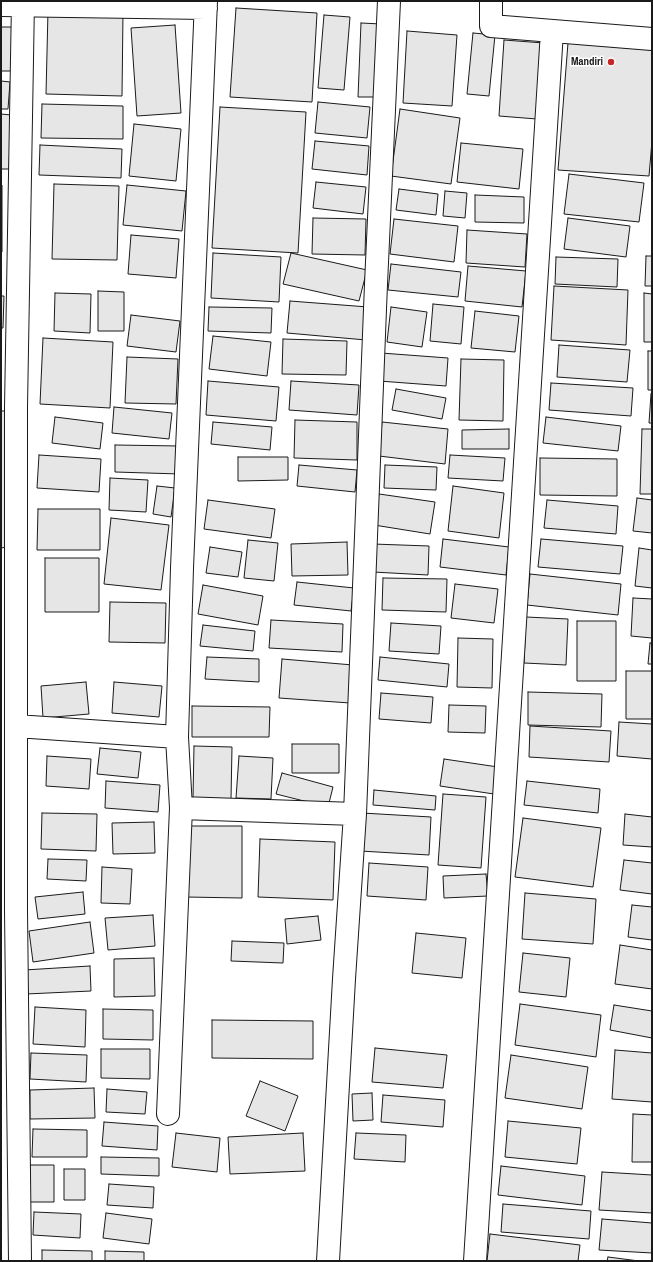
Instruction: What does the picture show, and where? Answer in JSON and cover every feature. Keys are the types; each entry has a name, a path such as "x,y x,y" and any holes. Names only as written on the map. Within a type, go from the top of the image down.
{"street":[{"path":"328,1261 355,814 389,2"},
{"path":"20,1261 16,910 16,726 8,406 23,3"},
{"path":"1,5 23,3 206,5 183,560 177,737 181,808 168,1114"},
{"path":"491,13 552,31 652,39"},
{"path":"475,1261 552,31"},
{"path":"16,726 177,737"},
{"path":"181,808 355,814"}],"building":[{"path":"236,8 317,13 312,102 230,97"},
{"path":"48,11 123,13 122,96 46,94"},
{"path":"324,15 350,17 344,90 318,88"},
{"path":"361,23 381,24 379,97 358,97"},
{"path":"175,25 181,113 137,116 131,28"},
{"path":"1,27 18,27 17,71 1,71"},
{"path":"407,31 457,35 452,106 403,103"},
{"path":"473,33 495,35 489,96 467,94"},
{"path":"504,40 544,43 537,119 499,116"},
{"path":"568,43 652,50 652,141 649,176 558,170"},
{"path":"1,81 10,82 8,109 1,109"},
{"path":"318,102 370,107 367,138 315,133"},
{"path":"42,104 123,106 123,139 41,138"},
{"path":"220,107 306,112 298,253 212,248"},
{"path":"400,109 460,118 451,184 391,176"},
{"path":"1,114 11,115 9,169 1,169"},
{"path":"134,124 181,129 176,181 129,176"},
{"path":"315,141 369,146 367,175 312,169"},
{"path":"461,143 523,149 519,189 457,182"},
{"path":"40,145 122,149 121,178 39,175"},
{"path":"569,174 644,183 639,222 564,214"},
{"path":"316,182 366,187 363,214 313,208"},
{"path":"54,184 119,186 117,260 52,259"},
{"path":"2,185 2,252 1,252"},
{"path":"127,185 186,191 182,231 123,225"},
{"path":"399,189 438,194 436,215 396,210"},
{"path":"445,191 467,193 465,218 443,216"},
{"path":"475,195 524,197 524,223 475,222"},
{"path":"313,218 366,219 365,255 312,254"},
{"path":"568,218 630,226 626,257 564,249"},
{"path":"394,219 458,226 454,262 390,254"},
{"path":"467,230 527,234 525,267 466,263"},
{"path":"131,235 179,239 176,278 128,274"},
{"path":"213,253 281,257 279,302 211,298"},
{"path":"291,253 367,270 359,301 283,284"},
{"path":"646,256 652,256 652,286 645,286"},
{"path":"556,257 618,259 617,287 555,284"},
{"path":"391,264 461,272 458,297 388,290"},
{"path":"468,266 526,271 522,307 465,301"},
{"path":"554,286 628,290 626,345 551,340"},
{"path":"98,291 124,292 124,331 98,331"},
{"path":"55,293 91,294 90,333 54,331"},
{"path":"644,293 652,294 652,342 644,342"},
{"path":"1,296 4,296 3,328 1,328"},
{"path":"290,301 368,307 366,340 287,333"},
{"path":"433,304 464,307 461,344 430,341"},
{"path":"209,307 272,308 271,333 208,331"},
{"path":"391,307 427,312 422,347 387,342"},
{"path":"475,311 519,316 515,352 471,348"},
{"path":"131,315 180,321 176,352 127,346"},
{"path":"213,336 271,342 267,376 209,369"},
{"path":"43,338 113,342 110,408 40,404"},
{"path":"283,339 347,341 346,375 282,374"},
{"path":"559,345 630,350 627,382 557,377"},
{"path":"648,351 652,351 652,390 648,390"},
{"path":"381,353 448,358 446,386 379,381"},
{"path":"127,357 178,359 176,404 125,403"},
{"path":"461,359 504,360 503,421 459,420"},
{"path":"208,381 279,387 276,421 206,415"},
{"path":"291,381 359,385 357,415 289,410"},
{"path":"551,383 633,388 631,416 549,410"},
{"path":"396,389 446,398 442,419 392,410"},
{"path":"651,394 652,423 649,423"},
{"path":"114,407 172,413 169,439 112,433"},
{"path":"1,411 5,411 7,547 1,548"},
{"path":"55,417 103,423 100,449 52,443"},
{"path":"546,417 621,426 618,451 543,443"},
{"path":"295,420 357,422 357,460 294,458"},
{"path":"213,422 272,427 270,450 211,444"},
{"path":"382,422 448,429 445,464 379,456"},
{"path":"509,429 509,449 462,449 462,430"},
{"path":"642,429 652,429 652,494 640,494"},
{"path":"115,445 180,446 180,474 115,472"},
{"path":"39,455 101,459 99,492 37,488"},
{"path":"450,455 505,458 503,481 448,478"},
{"path":"238,457 288,457 288,480 238,481"},
{"path":"540,458 617,459 617,496 540,495"},
{"path":"299,465 357,470 355,492 297,486"},
{"path":"385,465 437,467 436,490 384,488"},
{"path":"110,478 148,480 146,512 109,510"},
{"path":"157,486 175,488 171,517 153,514"},
{"path":"453,486 504,493 499,538 448,531"},
{"path":"379,494 435,502 430,534 374,525"},
{"path":"637,498 652,500 652,533 633,531"},
{"path":"208,500 275,509 271,538 204,529"},
{"path":"547,500 618,506 616,534 544,528"},
{"path":"38,509 100,509 100,550 37,550"},
{"path":"111,518 169,525 161,590 104,584"},
{"path":"443,539 509,547 506,575 440,567"},
{"path":"541,539 623,546 620,574 538,567"},
{"path":"248,540 278,543 274,581 244,578"},
{"path":"347,542 348,575 292,576 291,544"},
{"path":"373,544 429,546 428,575 373,572"},
{"path":"210,547 242,552 238,577 206,573"},
{"path":"639,548 652,550 652,588 635,586"},
{"path":"45,558 99,558 99,612 45,612"},
{"path":"530,574 621,584 618,615 527,605"},
{"path":"383,578 447,579 446,612 382,610"},
{"path":"297,582 354,588 351,611 294,605"},
{"path":"455,584 498,589 494,623 451,618"},
{"path":"203,585 263,596 258,625 198,614"},
{"path":"633,598 652,599 652,638 631,636"},
{"path":"110,602 166,603 165,643 109,642"},
{"path":"526,617 568,619 566,665 524,663"},
{"path":"271,620 343,624 342,652 269,648"},
{"path":"577,621 616,621 616,681 577,681"},
{"path":"391,623 441,626 439,654 389,651"},
{"path":"203,625 255,631 253,651 200,646"},
{"path":"458,638 493,639 492,688 457,687"},
{"path":"650,643 652,643 652,664 648,664"},
{"path":"207,657 259,659 259,682 205,679"},
{"path":"380,657 449,664 447,687 378,680"},
{"path":"282,659 353,665 350,703 279,698"},
{"path":"626,671 652,671 652,719 626,719"},
{"path":"86,682 89,714 43,718 41,686"},
{"path":"114,682 162,686 159,717 112,713"},
{"path":"528,692 602,694 601,727 528,725"},
{"path":"381,693 433,697 431,723 379,719"},
{"path":"449,705 486,706 485,733 448,732"},
{"path":"192,706 270,707 269,737 192,737"},
{"path":"619,722 652,724 652,759 617,756"},
{"path":"530,726 611,731 609,762 529,757"},
{"path":"292,744 339,744 339,773 292,773"},
{"path":"194,746 232,747 231,799 193,798"},
{"path":"100,748 141,752 138,778 97,774"},
{"path":"47,756 91,759 89,789 46,786"},
{"path":"239,756 273,758 271,799 236,798"},
{"path":"444,759 498,767 494,794 440,786"},
{"path":"282,773 333,787 328,807 276,794"},
{"path":"106,781 160,785 158,812 105,808"},
{"path":"527,781 600,789 598,813 524,805"},
{"path":"374,790 436,796 435,810 373,805"},
{"path":"443,794 486,797 481,868 438,865"},
{"path":"42,813 97,814 96,851 41,849"},
{"path":"362,813 431,817 429,855 360,851"},
{"path":"625,814 652,817 652,847 623,845"},
{"path":"523,818 601,828 593,887 515,877"},
{"path":"154,822 155,853 113,854 112,823"},
{"path":"186,826 242,826 242,898 186,897"},
{"path":"260,839 335,842 333,900 258,897"},
{"path":"48,859 87,860 86,881 47,879"},
{"path":"624,860 652,863 652,894 620,890"},
{"path":"369,863 428,867 426,900 367,896"},
{"path":"102,867 132,869 130,904 101,903"},
{"path":"486,874 488,896 444,898 443,876"},
{"path":"83,892 85,914 38,919 35,897"},
{"path":"525,893 596,899 593,944 522,939"},
{"path":"632,905 652,907 652,940 628,937"},
{"path":"153,915 155,946 108,950 105,918"},
{"path":"318,916 321,940 287,944 285,919"},
{"path":"90,922 94,953 33,962 29,931"},
{"path":"416,933 466,938 462,978 412,973"},
{"path":"232,941 284,943 283,963 231,961"},
{"path":"620,945 652,950 652,989 615,984"},
{"path":"523,953 570,958 566,997 519,992"},
{"path":"154,958 155,996 114,997 114,959"},
{"path":"90,966 91,991 26,994 24,970"},
{"path":"520,1004 601,1015 596,1057 515,1045"},
{"path":"614,1005 652,1011 652,1038 610,1030"},
{"path":"35,1007 86,1010 85,1047 33,1044"},
{"path":"103,1009 153,1010 153,1040 103,1039"},
{"path":"212,1020 313,1021 313,1059 212,1058"},
{"path":"375,1048 447,1055 443,1088 372,1082"},
{"path":"101,1049 150,1049 150,1079 101,1078"},
{"path":"615,1050 652,1053 652,1102 612,1099"},
{"path":"31,1053 87,1055 86,1082 30,1079"},
{"path":"511,1055 588,1067 582,1109 505,1098"},
{"path":"260,1081 298,1096 285,1131 246,1116"},
{"path":"94,1088 95,1118 30,1119 30,1090"},
{"path":"107,1089 147,1092 145,1114 106,1112"},
{"path":"372,1093 373,1120 353,1121 352,1094"},
{"path":"383,1095 445,1100 443,1127 381,1122"},
{"path":"633,1114 652,1115 652,1162 632,1162"},
{"path":"508,1121 581,1128 577,1164 505,1157"},
{"path":"104,1122 158,1126 157,1150 102,1146"},
{"path":"33,1129 87,1130 87,1157 32,1157"},
{"path":"176,1133 220,1138 217,1172 172,1167"},
{"path":"303,1133 305,1171 230,1174 228,1137"},
{"path":"356,1133 406,1135 405,1162 354,1159"},
{"path":"101,1157 159,1158 159,1176 101,1174"},
{"path":"28,1165 54,1165 54,1202 28,1202"},
{"path":"501,1166 585,1176 582,1205 498,1195"},
{"path":"64,1169 85,1169 85,1200 64,1200"},
{"path":"602,1172 652,1175 652,1213 599,1210"},
{"path":"109,1184 154,1187 153,1208 107,1205"},
{"path":"503,1204 591,1211 589,1239 501,1232"},
{"path":"34,1212 81,1214 80,1238 33,1235"},
{"path":"106,1213 152,1219 149,1244 103,1238"},
{"path":"602,1219 652,1223 652,1253 599,1250"},
{"path":"490,1234 580,1245 578,1261 487,1261"},
{"path":"42,1250 92,1251 92,1261 42,1261"},
{"path":"105,1251 144,1252 144,1261 105,1261"},
{"path":"608,1257 639,1261 607,1261"}],"place":[{"name":"Mandiri","path":"611,62"}]}
